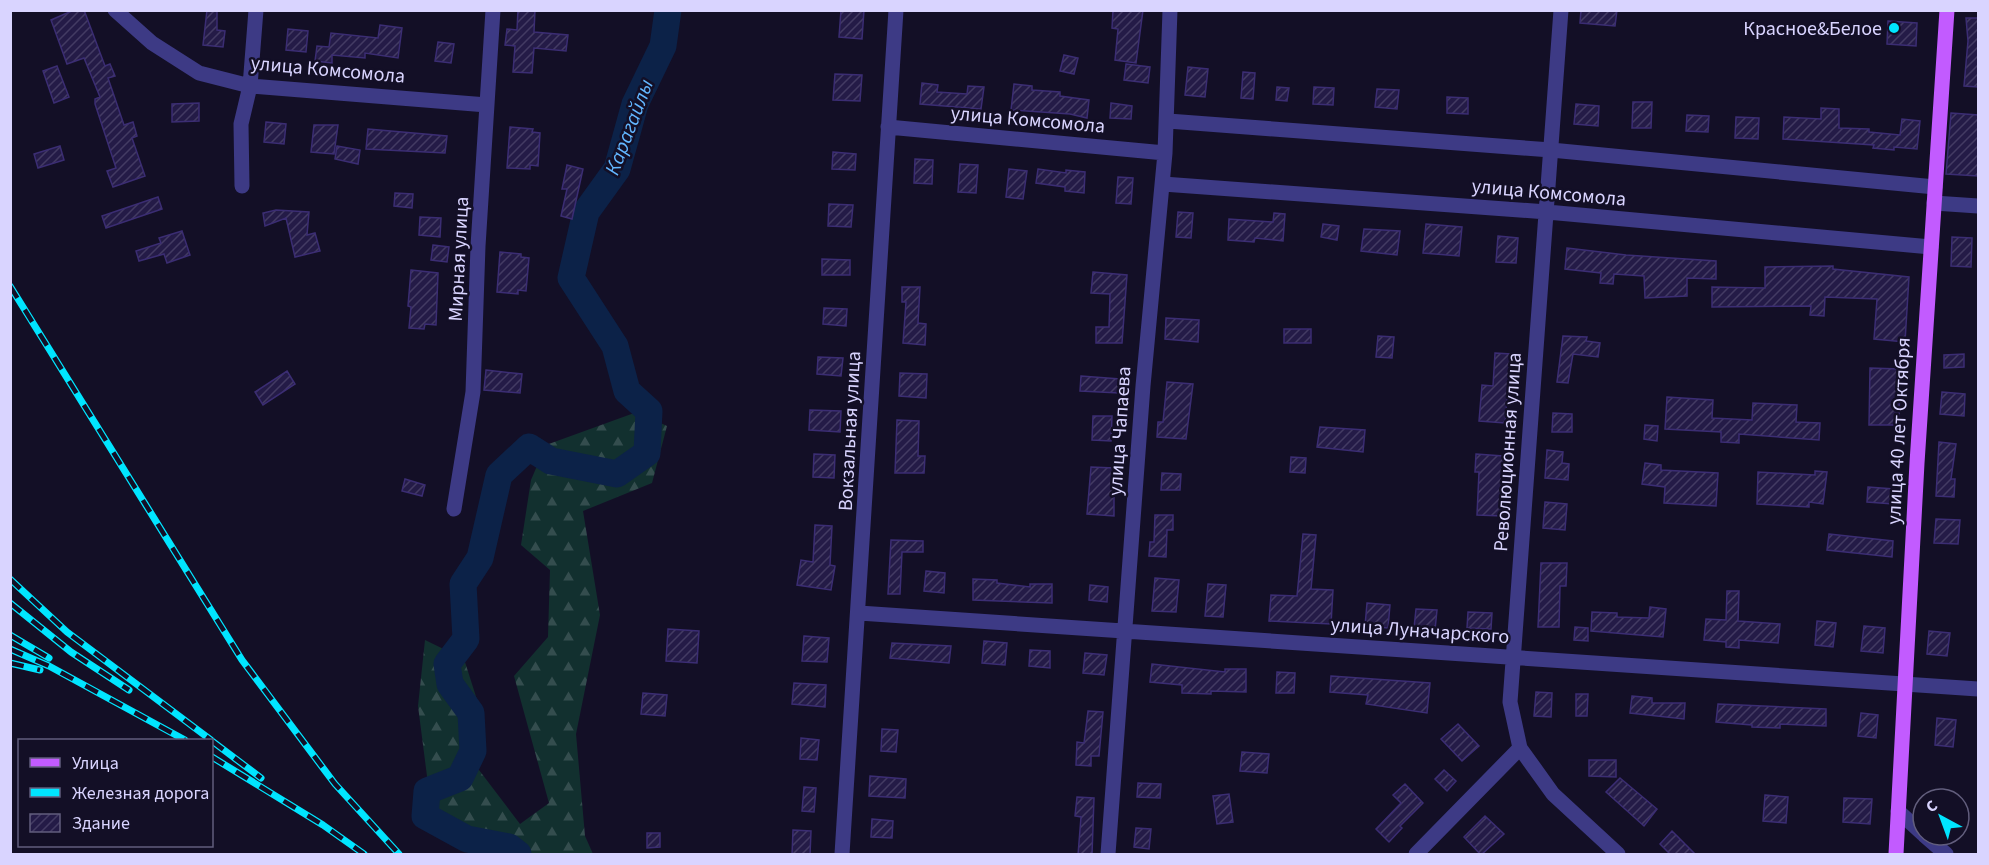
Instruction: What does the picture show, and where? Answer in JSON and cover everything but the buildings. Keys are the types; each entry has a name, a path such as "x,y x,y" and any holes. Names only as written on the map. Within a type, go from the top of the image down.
{"main road":[{"name":"улица 40 лет Октября","path":"1896,855 1947,10"}],"street":[{"name":"улица Комсомола","path":"115,10 153,43 199,73 250,86 487,105"},
{"path":"242,186 241,124 250,86 256,10"},
{"name":"Мирная улица","path":"454,509 473,392 478,246 493,10"},
{"name":"Вокзальная улица","path":"842,855 896,10"},
{"name":"улица Чапаева","path":"1108,855 1143,386 1166,153 1170,10"},
{"name":"Революционная улица","path":"1520,748 1510,702 1561,10"},
{"name":"улица Комсомола","path":"1168,121 1551,150 1935,187"},
{"name":"улица Комсомола","path":"888,127 1166,153"},
{"name":"улица Комсомола","path":"1163,184 1547,212 1931,247"},
{"path":"1934,203 1978,207"},
{"name":"улица Луначарского","path":"859,613 1126,629 1513,659 1978,689"},
{"path":"1416,855 1520,748 1553,794 1618,855"},
{"path":"1898,811 1911,822"}],"green space":[{"path":"637,412 667,426 652,483 583,511 600,615 576,734 585,836 593,854 481,854 431,831 418,706 425,640 464,659 479,706 479,770 520,824 549,803 514,676 548,637 550,570 521,545 531,480 546,445"}],"waterway":[{"name":"Карагайлы","path":"518,854 509,847 467,839 425,816 427,791 460,778 473,751 471,713 450,684 447,664 466,639 463,584 480,558 499,475 529,447 551,461 617,474 647,453 649,411 627,391 615,346 571,278 586,212 617,169 635,104 663,46 668,10"}],"railway":[{"path":"10,286 242,660 335,784 399,854"},
{"path":"10,579 67,632 210,739"},
{"path":"10,603 71,652 129,690"},
{"path":"10,635 49,658"},
{"path":"10,649 49,666 183,739"},
{"path":"10,663 40,670"},
{"path":"213,742 261,778"},
{"path":"213,758 323,825 364,854"}],"place":[{"name":"Красное&Белое","path":"1894,28"}]}
